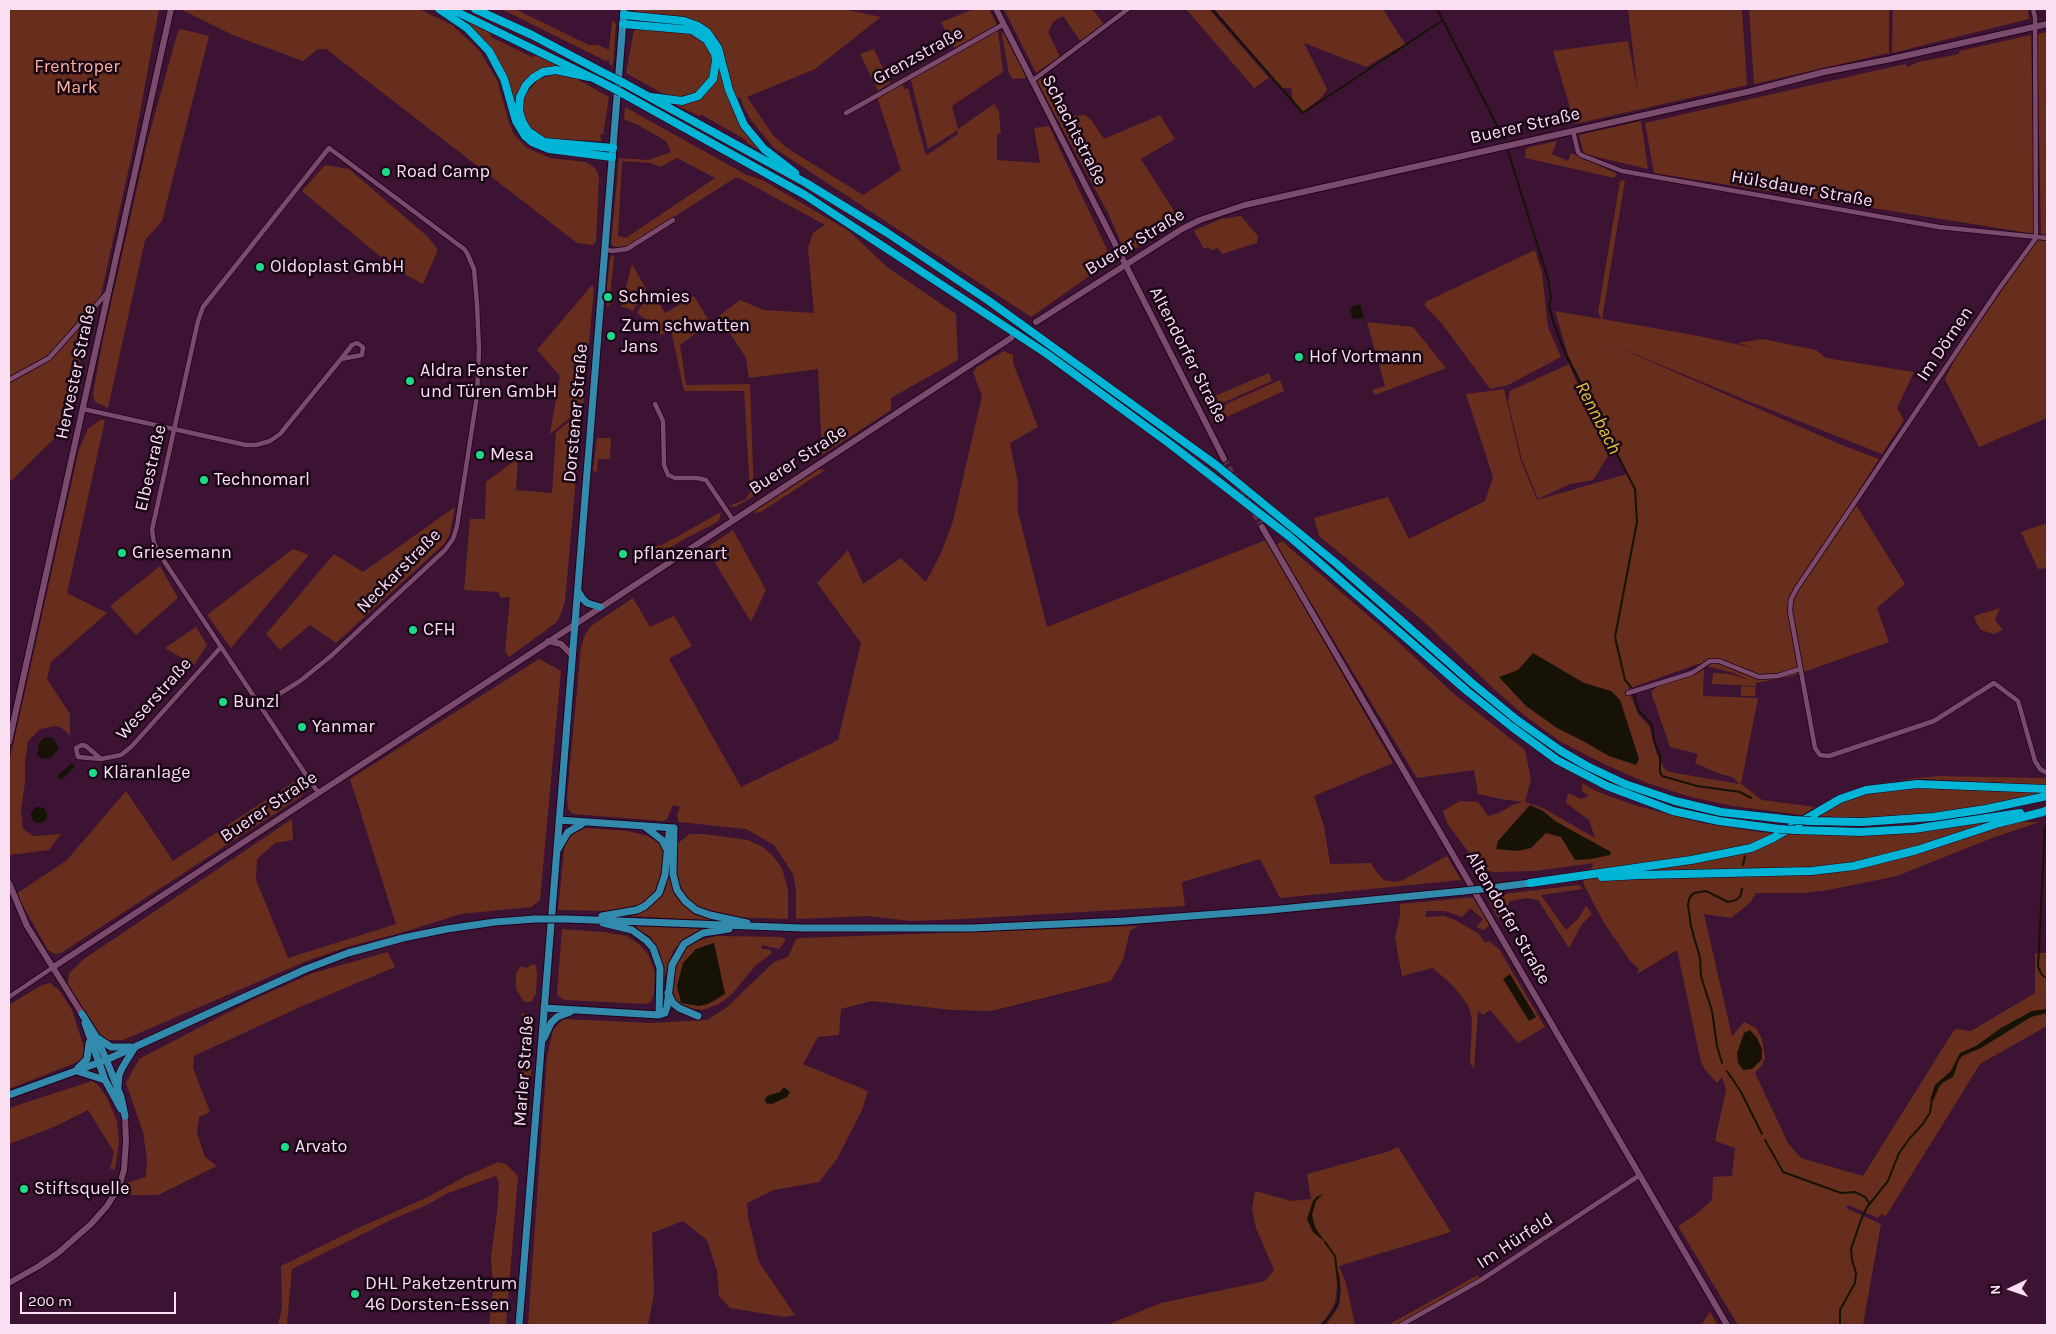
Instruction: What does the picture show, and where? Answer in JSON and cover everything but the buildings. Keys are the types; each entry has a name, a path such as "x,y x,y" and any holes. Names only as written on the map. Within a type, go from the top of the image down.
{"highway":[{"path":"439,9 467,28 489,51 504,79 516,121 525,136 532,142 549,149 612,157"},
{"path":"451,9 601,82 805,195 1047,354 1170,444 1290,537 1467,691 1512,727 1558,760 1607,786 1673,811 1719,821 1796,830 1860,832 1914,829 2047,809"},
{"path":"475,9 532,35 636,89 806,183 886,232 989,300 1216,465 1337,564 1517,720 1561,751 1587,766 1625,784 1660,796 1720,812 1793,820 1862,822 1933,817 1986,809 2047,796"},
{"path":"624,12 684,21 698,26 707,32 718,48 729,90 744,125 764,149 806,183"},
{"path":"623,24 692,30 707,40 715,54 716,61 713,79 698,96 682,101 649,97"},
{"path":"589,77 556,70 537,75 526,84 520,96 519,111 522,121 528,131 544,142 613,148"},
{"path":"1530,883 1691,860 1751,848 1773,838 1840,799 1866,790 1917,784 2047,790"},
{"path":"1530,883 1640,874 1812,871 1854,866 1917,850 1999,823 2043,812 2047,809"}],"main road":[{"name":"Hervester Straße","path":"9,742 171,9"},
{"name":"Schachtstraße","path":"996,9 1125,265"},
{"name":"Dorstener Straße","path":"559,820 624,12"},
{"name":"Buerer Straße","path":"1036,322 1182,229 1200,220 1245,205 1824,72 1891,60 2047,24"},
{"name":"Altendorfer Straße","path":"1125,265 1224,459"},
{"name":"Buerer Straße","path":"52,968 1011,338"},
{"name":"Altendorfer Straße","path":"1262,527 1727,1325"},
{"path":"577,590 583,600 600,607"},
{"path":"548,641 561,644 572,655"},
{"path":"559,820 674,828"},
{"name":"Marler Straße","path":"519,1325 559,820"},
{"path":"556,854 568,832 585,823"},
{"path":"643,826 662,840 667,849"},
{"path":"674,828 673,874 677,890 685,901 696,910 710,915 767,927"},
{"path":"583,919 632,912 653,900 662,884 669,834 674,828"},
{"path":"9,883 22,916 52,968 82,1014 102,1061 118,1090 125,1116 126,1142 124,1170 118,1187 107,1206 91,1224 58,1253 10,1283"},
{"path":"9,1095 102,1061 306,969 348,954 437,931 495,922 535,919 583,919 780,928 962,928 1116,922 1270,910 1530,883"},
{"path":"583,919 632,930 651,944 660,968 659,1015"},
{"path":"544,1008 659,1015 665,1012 672,965 684,944 692,937 714,930 767,927"},
{"path":"668,993 673,1003 679,1008 698,1016"},
{"path":"541,1047 551,1023 565,1013 576,1010"},
{"path":"93,1038 111,1047 135,1047"},
{"path":"67,1074 82,1065 87,1059 93,1038"},
{"path":"118,1090 119,1075 135,1047"},
{"path":"102,1061 105,1080 125,1116"},
{"path":"76,1071 105,1080"}],"street":[{"path":"1032,81 1128,9"},
{"path":"2033,9 2035,27 2036,238"},
{"name":"Grenzstraße","path":"846,113 1004,24"},
{"name":"Hülsdauer Straße","path":"1573,131 1578,152 1581,155 1622,171 1939,227 2047,238"},
{"name":"Elbestraße","path":"318,792 160,555 153,538 153,523 198,321 204,307 329,148"},
{"name":"Neckarstraße","path":"260,706 300,681 331,656 445,550 453,538 457,526 477,396 479,349 476,295 474,269 467,254 464,249 329,148"},
{"path":"605,249 627,249 673,220"},
{"name":"Im Dörnen","path":"2036,238 1998,290 1797,588 1791,599 1790,611 1815,748 1820,755 1829,756 1934,721 1994,683 2018,701 2035,761 2040,769 2047,773"},
{"path":"9,380 49,358 108,291"},
{"path":"84,408 246,445 256,445 270,441 280,434 352,345 357,343 364,347 362,355 341,359"},
{"path":"655,404 662,421 664,465 668,475 675,478 706,480 732,520"},
{"name":"Weserstraße","path":"101,759 84,745 79,745 76,748 76,755 80,758 101,759 121,755 132,746 221,647"},
{"path":"1628,693 1697,671 1710,661 1718,661 1759,677 1778,676 1800,669"},
{"path":"9,997 52,968"},
{"name":"Im Hürfeld","path":"1401,1325 1481,1280 1640,1175"}],"green space":[{"name":"Frentroper Mark","path":"9,9 159,9 134,145 98,308 86,336 80,359 69,411 69,424 11,481 9,478"},
{"path":"180,9 419,9 452,25 479,50 497,80 513,133 527,148 550,158 586,162 595,168 599,176 596,242 592,245 577,243 326,49 318,49 303,61 235,36"},
{"path":"501,9 515,9 589,45 598,45 609,50 612,21 614,22 616,24 613,66 609,64 609,59 606,61"},
{"path":"635,9 843,9 881,17 815,69 747,97 773,135 787,148 863,195 901,170 877,97 902,82 904,89 908,88 927,155 958,134 958,130 928,149 911,80 913,77 993,31 998,31 1003,72 952,106 958,129 994,104 999,111 1001,133 997,134 997,160 1040,163 1034,128 1049,126 1112,260 1031,317 774,148 751,120 740,97 736,98 722,46 716,36 705,25 682,16 636,12"},
{"path":"974,9 989,9 997,25 954,48 941,22"},
{"path":"1004,9 1092,9 1104,24 1081,42 1063,16 1054,21 1048,32 1060,57 1036,73"},
{"path":"1186,9 1209,9 1269,78 1254,88"},
{"path":"1214,9 1383,9 1405,44 1366,67 1304,43 1327,89 1322,97 1303,112 1293,101 1291,88 1282,88"},
{"path":"1628,9 1742,9 1747,85 1575,124 1553,51 1628,41 1638,93"},
{"path":"1749,9 1889,9 1889,53 1754,84"},
{"path":"1893,9 2028,9 2029,19 1892,53"},
{"path":"466,21 490,33 491,37 532,57 537,56 562,68 528,80 517,113 502,69 465,23"},
{"path":"181,29 209,36 162,221 145,240 108,408 95,402 93,394 103,339 148,139 178,31"},
{"path":"634,30 692,34 706,45 712,58 710,76 697,92 677,97 662,93 626,73"},
{"path":"1005,32 1027,76 1026,78 1013,79 1009,74 1002,35"},
{"path":"2047,32 2047,235 2041,235 2037,34"},
{"path":"2031,35 2035,234 1654,173 1645,123 1905,64 1908,67 1918,62 1959,54 1959,51"},
{"path":"874,49 890,83 878,91 860,54"},
{"path":"719,65 737,118 767,155 747,143 746,140 702,115 699,116 672,103 693,102 708,91 717,78"},
{"path":"553,74 577,79 609,97 603,135 601,134 600,137 602,141 548,139 535,133 530,127 523,113 525,95 538,80"},
{"path":"1051,75 1071,116 1085,115 1092,121 1104,139 1160,115 1175,139 1141,159 1181,222 1136,248 1122,245 1108,213 1036,80"},
{"path":"625,107 745,174 764,181 849,231 887,267 956,314 958,360 891,398 891,410 822,455 818,369 749,378 746,358 719,316 740,300 764,310 814,313 808,248 813,233 825,225 739,178 735,178 630,245 622,248 615,247 611,244 619,158 648,160 671,152 666,141 624,119","holes":["677,158 715,178 626,238 618,236 622,161 651,163 660,167"]},
{"path":"1641,121 1648,169 1584,154 1579,135"},
{"path":"1557,141 1552,154 1568,161 1571,153 1616,173 1615,178 1525,158 1526,148"},
{"path":"325,165 349,169 427,236 438,250 423,284 395,269 302,191"},
{"path":"1625,180 1602,319 1754,348 1738,343 1763,339 1816,350 1826,358 1914,372 1897,408 1904,420 1882,454 1608,343 1842,445 1879,459 1853,500 1905,584 1877,608 1889,642 1792,676 1756,683 1756,686 1712,684 1713,673 1730,674 1749,680 1734,673 1698,664 1628,689 1638,714 1649,726 1657,754 1664,768 1669,772 1740,784 1732,777 1695,763 1698,754 1670,747 1652,691 1660,684 1704,669 1703,696 1758,698 1741,784 1762,800 1815,807 1802,815 1733,806 1691,797 1647,783 1561,742 1525,716 1420,618 1319,536 1314,518 1388,497 1409,539 1485,501 1493,477 1466,394 1504,389 1521,461 1537,500 1627,474 1568,355 1555,311 1601,319 1598,312 1620,181","holes":["1611,691 1620,701 1609,756 1585,742 1577,692"]},
{"path":"1241,216 1258,236 1257,243 1222,254 1218,248 1211,250 1209,247 1204,249 1195,230 1221,219"},
{"path":"2037,239 2047,240 2047,418 1979,447 1945,379 1956,357"},
{"path":"1535,250 1542,273 1548,327 1561,357 1508,385 1490,389 1443,325 1425,306 1425,302"},
{"path":"612,255 614,257 609,306 607,306 607,286"},
{"path":"632,264 646,289 633,311 621,306"},
{"path":"592,285 594,289 583,407 550,434 560,376 537,350"},
{"path":"651,290 665,313 694,296 710,323 680,345 686,385 750,384 754,496 735,507 729,506 746,499 750,492 744,391 684,391 671,330 661,335 653,325 637,313"},
{"path":"1367,322 1413,327 1446,368 1375,395 1372,390 1385,386"},
{"path":"1004,351 1013,355 1013,363 1038,427 1010,443 1018,483 1018,512 1047,627 1266,540 1393,763 1314,796 1324,826 1330,864 1371,863 1384,880 1395,882 1403,880 1447,856 1461,880 1280,898 1260,859 1182,882 1185,906 911,921 867,916 796,919 796,892 793,874 774,845 746,829 679,822 677,816 680,807 673,805 667,819 663,821 573,814 568,809 567,797 581,647 585,635 591,626 633,598 650,627 674,616 692,646 669,659 741,787 838,740 861,643 817,583 848,550 863,584 901,558 926,582 941,553 953,521 982,396 973,372 977,367"},
{"path":"1569,364 1608,456 1593,480 1570,484 1538,499 1522,460 1508,402 1510,391"},
{"path":"1269,373 1272,381 1207,410 1203,401"},
{"path":"1280,380 1284,391 1213,423 1209,413 1215,409"},
{"path":"582,411 565,601 557,622 509,657 505,651 510,597 501,598 498,592 464,590 470,519 485,519 486,482 518,458 516,490 552,493 556,432"},
{"path":"100,420 105,420 67,593 107,613 51,662 47,679 70,714 70,736 62,728 55,726 40,729 28,741 25,764 25,782 21,810 23,829 33,836 61,834 49,850 9,855 9,763 79,449 88,429"},
{"path":"597,438 611,438 610,459 598,459 597,472 593,471"},
{"path":"819,469 825,470 761,512 753,513 755,510"},
{"path":"455,507 450,534 444,544 336,643 310,625 280,650 266,634 334,554 363,572"},
{"path":"721,512 719,520 714,524 658,555 651,547 662,545"},
{"path":"2047,523 2047,568 2038,569 2021,532"},
{"path":"733,530 766,590 751,622 706,548"},
{"path":"1282,541 1394,638 1453,693 1525,750 1531,779 1525,802 1543,808 1595,838 1589,820 1566,803 1568,793 1581,799 1589,796 1582,791 1582,783 1598,792 1634,805 1702,823 1767,833 1862,835 1915,832 1988,822 2040,822 1992,838 1897,876 1828,890 1803,893 1756,893 1750,903 1731,918 1704,914 1732,1036 1744,1022 1756,1028 1762,1039 1765,1058 1755,1073 1788,1143 1801,1158 1863,1176 1954,1030 1971,1031 2035,993 2035,953 2047,953 2047,1026 1980,1064 1886,1216 1881,1214 1878,1218 1848,1205 1846,1208 1881,1224 1863,1325 1738,1325 1678,1226 1694,1216 1712,1200 1713,1177 1732,1176 1735,1148 1715,1141 1726,1090 1722,1077 1717,1083 1705,1070 1701,1062 1677,950 1637,974 1639,969 1631,962 1604,923 1583,883 1594,863 1535,871 1493,872 1481,869 1447,823 1443,811 1460,801 1478,802 1488,816 1523,802 1478,794 1474,770 1417,778 1276,545"},
{"path":"293,549 309,555 231,648 207,615"},
{"path":"160,566 178,598 136,635 110,606"},
{"path":"2000,608 1995,620 2003,630 1994,634 1981,630 1974,616"},
{"path":"196,627 207,645 194,665 165,648"},
{"path":"539,659 561,671 540,900 531,907 461,914 347,947 304,962 123,1040 106,1040 97,1031 68,984 69,973 84,959 292,819 293,840 275,843 257,859 256,880 288,958 396,924 350,779"},
{"path":"1741,686 1756,687 1755,696 1741,696"},
{"path":"1939,776 2042,778 2047,779 2047,785 1926,779 1895,780"},
{"path":"301,777 305,787 302,796 61,953 55,954 48,950 16,894 67,860 126,791 173,861"},
{"path":"1926,787 2046,792 1975,807 1932,813 1863,818 1814,816 1840,801 1867,792"},
{"path":"576,829 628,831 648,836 662,845 664,851 660,883 654,893 644,903 630,909 612,911 558,910 565,841 568,835"},
{"path":"690,834 748,840 761,846 771,854 782,868 788,890 788,919 731,917 696,906 681,890 676,865 678,843"},
{"path":"669,863 672,881 678,896 718,921 629,916 653,903"},
{"path":"1579,885 1583,889 1541,895 1566,930 1578,919 1586,906 1592,914 1582,924 1569,948 1538,900 1527,898 1510,901 1503,918 1498,918 1486,896"},
{"path":"1475,897 1488,920 1489,925 1484,930 1476,927 1483,919 1470,908 1462,917 1445,911 1426,911 1426,917 1444,916 1455,920 1479,934 1485,943 1489,941 1499,949 1545,1027 1518,1043 1490,1010 1483,1015 1478,1011 1474,1069 1470,1063 1472,1019 1468,1005 1454,987 1433,968 1402,976 1395,938 1400,915 1400,904"},
{"path":"629,926 704,929 687,938 673,951 664,979 660,953 654,942 649,936"},
{"path":"1138,926 1130,931 1123,960 1111,981 991,1011 952,1010 872,1001 841,1009 839,1035 818,1037 803,1064 868,1091 862,1110 837,1159 819,1182 774,1190 747,1203 748,1217 759,1262 795,1315 785,1317 730,1308 719,1296 717,1271 707,1240 683,1221 652,1233 654,1294 648,1325 528,1325 547,1057 553,1030 563,1019 650,1023 707,1020 726,1008 774,962 788,957 796,939 801,938"},
{"path":"562,929 627,936 639,944 648,954 655,972 654,994 651,1002 645,1004 565,1000 559,997 557,993"},
{"path":"716,936 782,937 786,940 779,949 762,945 762,949 769,949 772,952 771,954 756,965 731,995 719,1004 703,1010 685,1008 674,1000 671,993 674,968 684,948 693,942"},
{"path":"388,952 395,967 300,1007 194,1056 193,1068 210,1112 199,1117 197,1132 205,1157 217,1166 158,1195 124,1195 123,1184 146,1177 147,1159 143,1132 126,1083 139,1059 252,1000 313,973"},
{"path":"532,964 536,965 536,994 531,1002 524,1002 516,989 516,973 521,966 527,968"},
{"path":"50,983 59,990 72,1010 85,1056 80,1061 9,1089 9,1005 42,985"},
{"path":"522,1014 527,1014 531,1018 533,1025 531,1079 523,1085 520,1082"},
{"path":"92,1081 98,1085 106,1096 117,1121 119,1142 115,1169 110,1169 114,1152 88,1110 54,1127 9,1144 9,1108"},
{"path":"1398,1147 1451,1232 1339,1266 1346,1283 1355,1325 1326,1325 1339,1306 1341,1290 1339,1269 1335,1303 1325,1320 1319,1325 1107,1325 1161,1303 1265,1281 1274,1270 1256,1228 1252,1209 1255,1191 1292,1201 1311,1199 1307,1174 1390,1151"},
{"path":"498,1162 506,1164 518,1176 506,1325 489,1325 493,1292 491,1257 499,1183 496,1176 448,1193 427,1205 393,1219 292,1269 287,1325 278,1325 282,1308 281,1266"},
{"path":"1478,1275 1480,1279 1453,1294 1397,1325 1388,1325"},
{"path":"1710,1312 1718,1325 1701,1325"}],"shaded area":[{"path":"1360,304 1364,318 1353,319 1350,310 1352,307"},
{"path":"1533,653 1584,683 1611,691 1620,700 1639,759 1636,765 1609,756 1557,728 1526,706 1499,677 1518,670"},
{"path":"52,737 59,748 52,757 41,759 37,754 39,743 44,738"},
{"path":"72,763 75,767 61,780 57,776"},
{"path":"1530,805 1611,852 1610,855 1575,860 1561,837 1546,833 1531,848 1518,851 1496,849 1498,841"},
{"path":"39,807 47,815 39,823 31,815"},
{"path":"714,943 725,994 708,1004 699,1006 681,1003 677,986 683,963 696,949"},
{"path":"1510,974 1536,1017 1529,1021 1503,979"},
{"path":"2047,1009 2047,1013 2031,1017 1981,1048 1962,1056 1953,1077 1942,1083 1934,1099 1930,1100 1935,1085 1951,1071 1960,1053 1976,1046 2001,1028 2032,1011"},
{"path":"1750,1030 1757,1038 1762,1049 1762,1059 1752,1069 1743,1070 1738,1063 1737,1053 1744,1033"},
{"path":"784,1087 790,1092 787,1097 772,1104 766,1103 767,1096 780,1092"},
{"path":"1323,1194 1316,1201 1312,1215 1315,1227 1325,1242 1313,1232 1307,1219 1313,1201 1316,1197"}],"waterway":[{"path":"1212,9 1303,113 1443,20"},
{"name":"Rennbach","path":"1437,9 1504,139"},
{"name":"Rennbach","path":"1508,151 1548,279 1551,298 1549,306 1554,324 1566,355 1635,489 1637,522 1615,637 1625,680 1631,687"},
{"name":"Rennbach","path":"1634,695 1639,711 1652,725 1654,741 1660,756 1660,772 1662,776 1697,786 1740,792 1751,798"},
{"path":"2045,827 2038,967 2042,975 2047,978"},
{"path":"1743,865 1745,856"},
{"path":"1722,1063 1717,1046 1712,1011 1701,976 1700,958 1691,926 1688,904 1690,897 1694,893 1706,891 1728,902 1740,897 1742,889"},
{"path":"1727,1071 1741,1092 1762,1134"},
{"path":"1840,1325 1840,1310 1855,1283 1856,1273 1851,1249 1861,1220 1867,1207 1888,1181 1899,1153 1930,1113 1932,1099"},
{"path":"1765,1140 1783,1172 1841,1193 1855,1192 1865,1197 1870,1204"},
{"path":"1322,1325 1333,1312 1338,1302 1339,1290 1335,1256 1325,1242"}],"tunnel":[{"path":"1224,459 1262,527"}],"place":[{"name":"Road Camp","path":"386,172"},
{"name":"Oldoplast GmbH","path":"260,267"},
{"name":"Schmies","path":"608,297"},
{"name":"Zum schwatten Jans","path":"611,336"},
{"name":"Hof Vortmann","path":"1299,357"},
{"name":"Aldra Fenster und Türen GmbH","path":"410,381"},
{"name":"Mesa","path":"480,455"},
{"name":"Technomarl","path":"204,480"},
{"name":"Griesemann","path":"122,553"},
{"name":"pflanzenart","path":"623,554"},
{"name":"CFH","path":"413,630"},
{"name":"Bunzl","path":"223,702"},
{"name":"Yanmar","path":"302,727"},
{"name":"Kläranlage","path":"93,773"},
{"name":"Arvato","path":"285,1147"},
{"name":"Stiftsquelle","path":"24,1189"},
{"name":"DHL Paketzentrum 46 Dorsten-Essen","path":"355,1294"}]}
